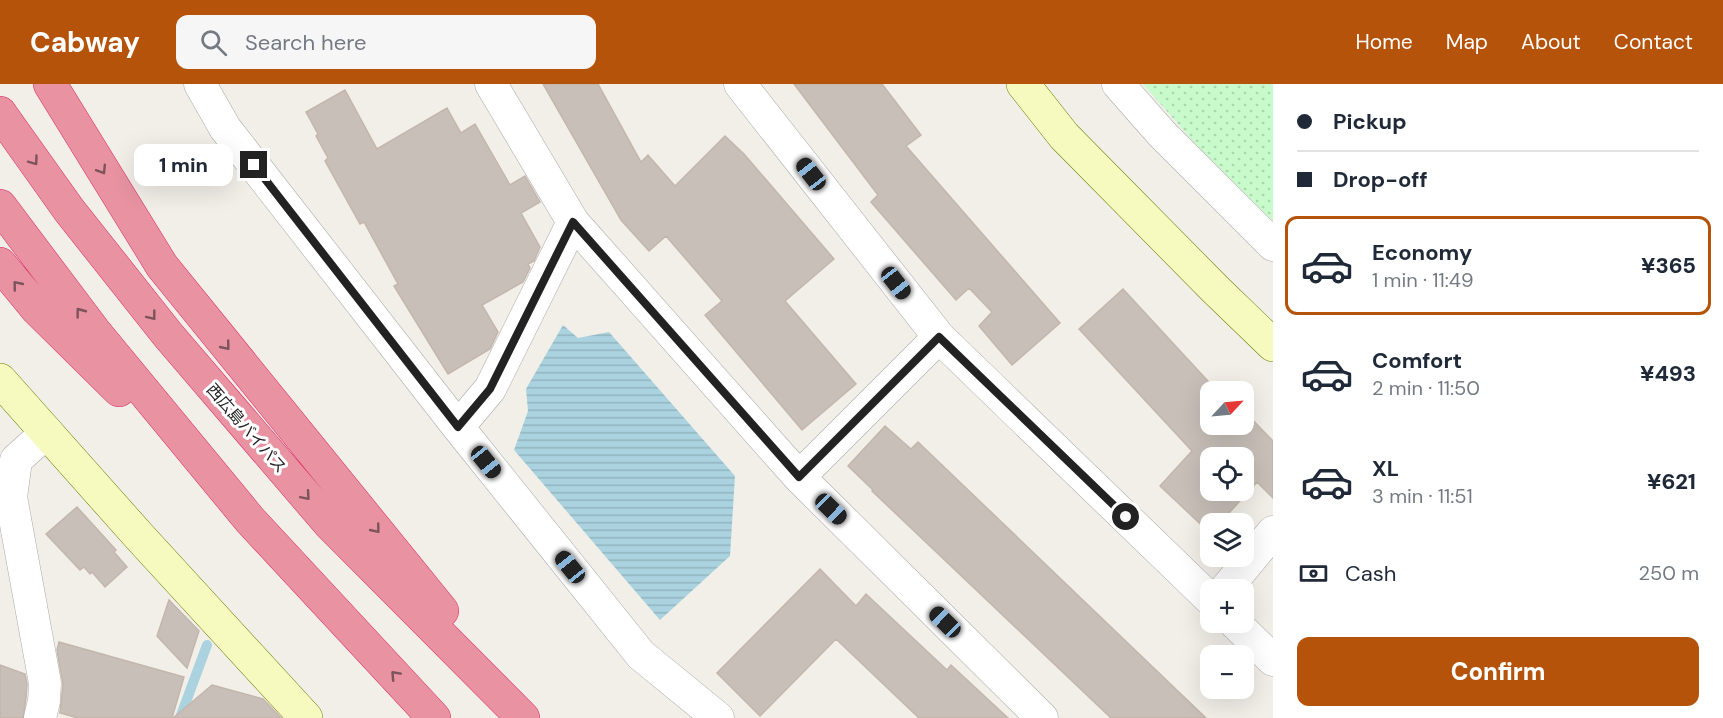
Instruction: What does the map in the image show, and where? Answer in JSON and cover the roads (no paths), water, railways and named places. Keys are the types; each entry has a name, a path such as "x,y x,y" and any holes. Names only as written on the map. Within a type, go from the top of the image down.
{"highway":[{"path":"50,84 162,266 530,718"},
{"name":"西広島バイパス","path":"0,113 69,210 168,335 313,505 523,718"},
{"path":"0,206 94,331 250,520"},
{"path":"0,264 37,309 250,520 434,718"}],"street":[{"path":"200,84 225,128 458,427 641,655 718,718"},
{"path":"491,84 573,222 799,477 1042,718"},
{"path":"740,84 939,337 1200,589"},
{"path":"1023,84 1064,136 1273,345"},
{"path":"1118,84 1162,134 1273,245"},
{"path":"458,427 490,389 573,222"},
{"path":"799,477 939,337"},
{"path":"0,380 306,718"},
{"path":"40,718 45,683 11,497 8,463 47,432"},
{"path":"1233,579 1273,532"},
{"path":"1245,633 1273,660"}],"water":[{"path":"563,325 578,338 609,332 735,476 730,556 660,620 514,450 528,411 526,389"}],"waterway":[{"path":"180,718 207,645"}]}
